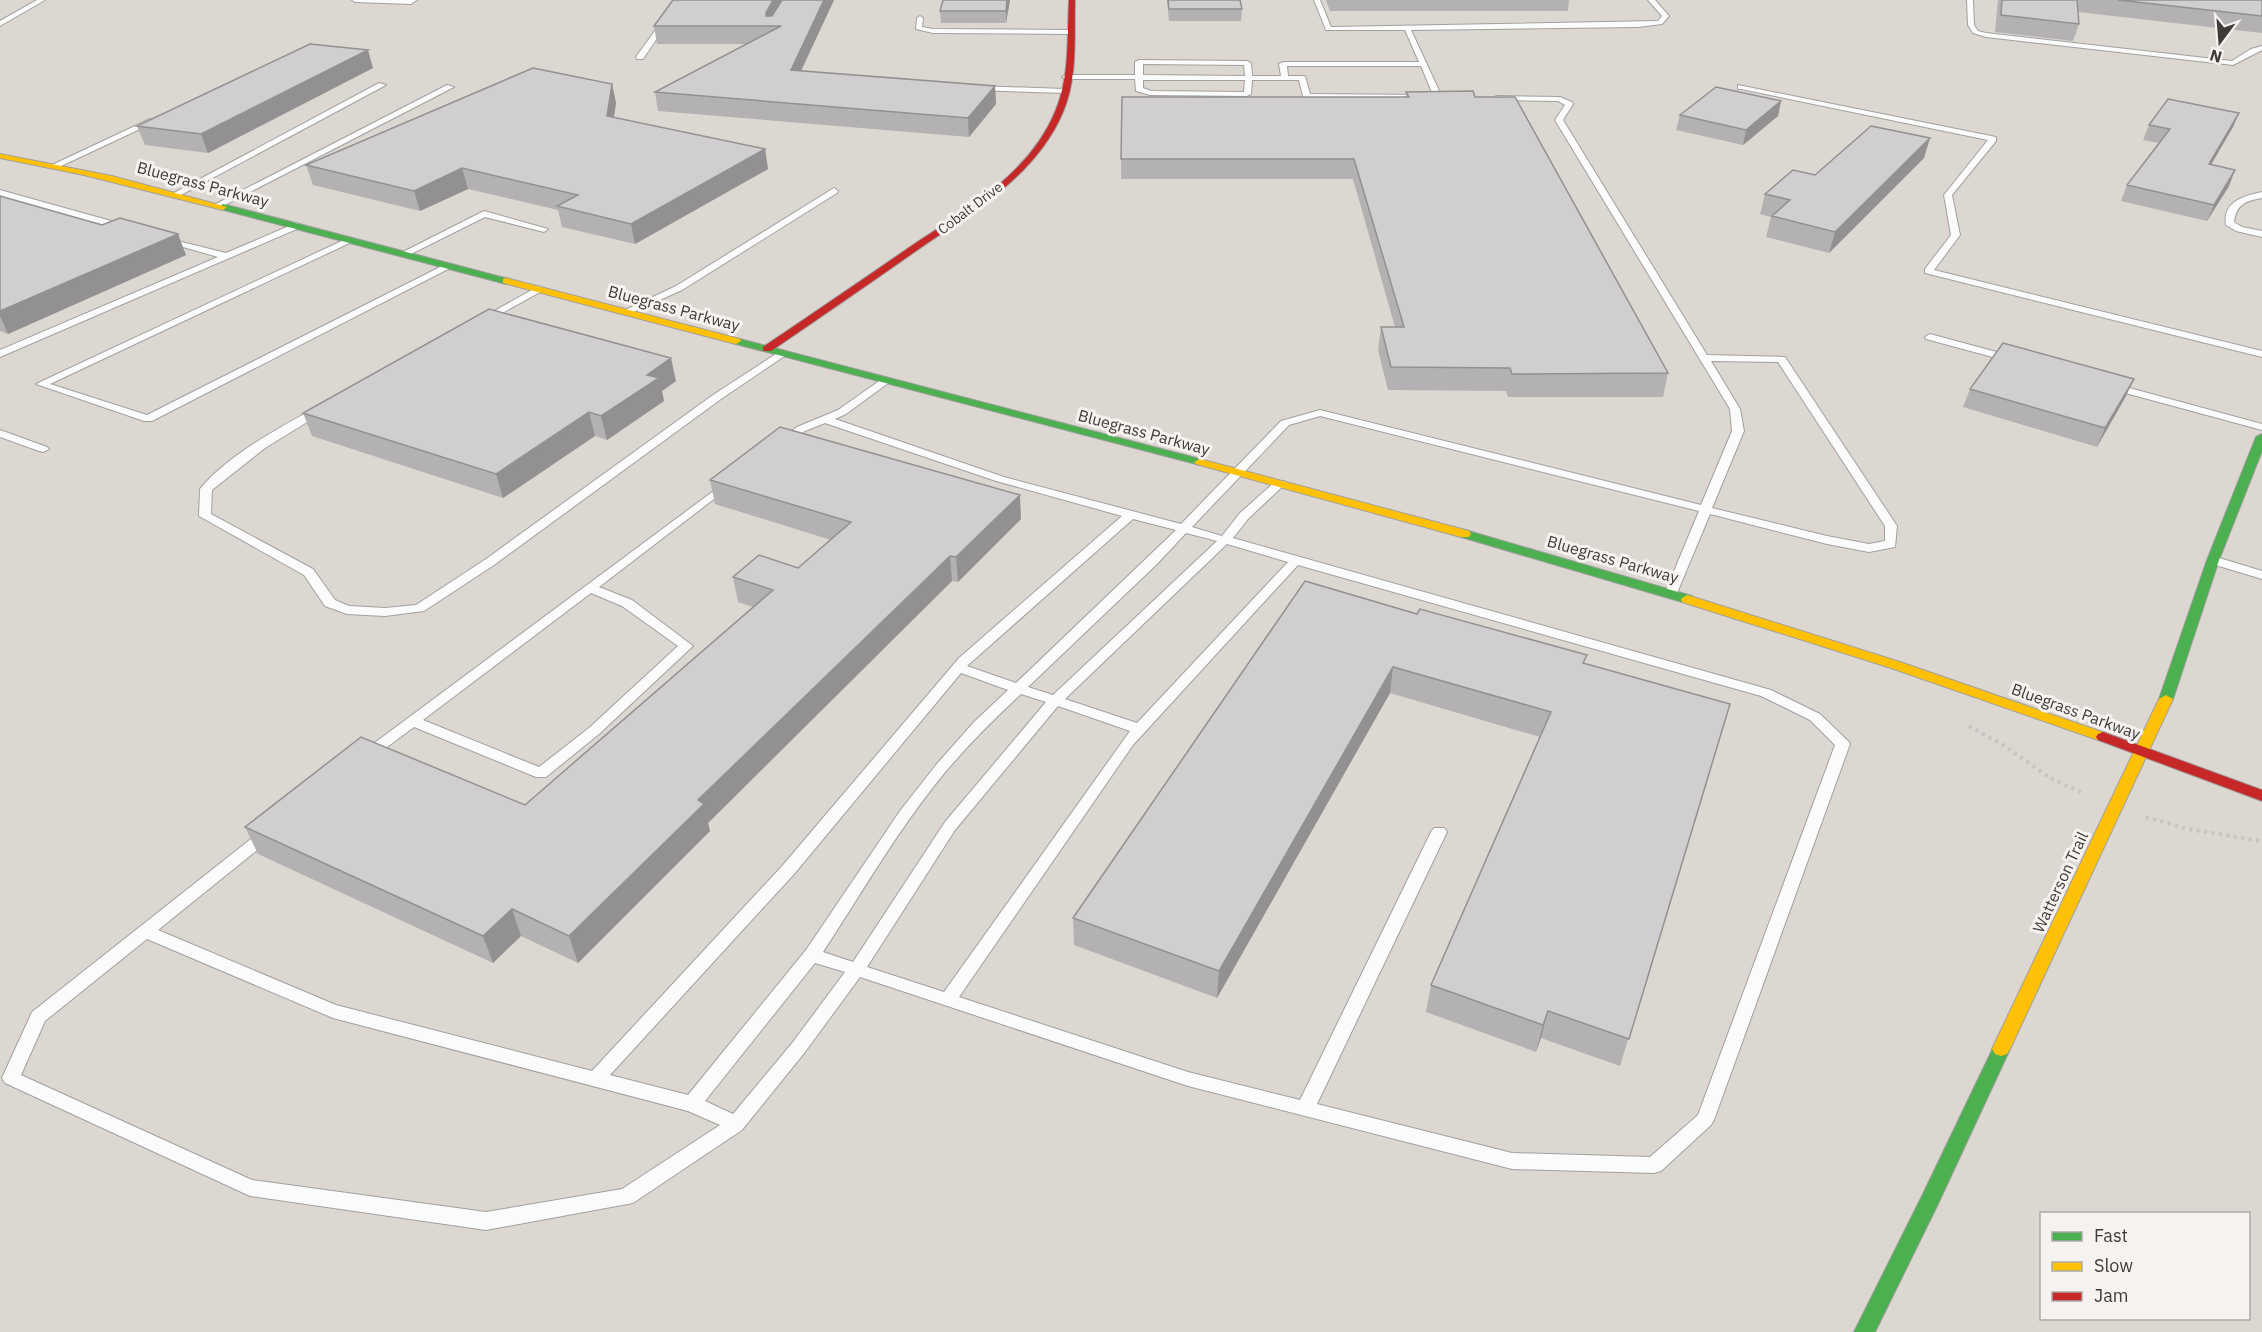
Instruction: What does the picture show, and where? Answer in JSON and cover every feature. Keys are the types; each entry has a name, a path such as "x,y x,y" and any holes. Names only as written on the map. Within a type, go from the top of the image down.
{"street":[{"name":"Cobalt Drive","path":"767,350 940,231 1016,173 1046,140 1060,113 1065,84 1072,0"},
{"name":"Bluegrass Parkway","path":"0,156 56,165 176,194 1237,474 1280,483 1671,593 2023,708 2262,796"},
{"name":"Watterson Trail","path":"1864,1332 1930,1200 2171,688 2213,560 2262,437"}],"lane":[{"path":"0,24 42,0"},
{"path":"355,0 414,0"},
{"path":"640,57 680,0"},
{"path":"1317,0 1328,29 1660,23 1666,16 1651,0"},
{"path":"1970,0 1971,26 1975,32 1986,35 2233,63 2241,60 2254,48 2262,48"},
{"path":"920,18 918,28 933,31 1070,32"},
{"path":"969,88 1065,84 1139,77 1302,78 1307,96 1443,98 1423,64 1407,28"},
{"path":"1139,62 1247,63 1249,78 1247,94 1150,93 1139,89 1139,77 1139,62"},
{"path":"1285,78 1283,64 1423,64"},
{"path":"176,194 382,85"},
{"path":"218,205 450,87"},
{"path":"1741,87 1993,139 1948,195 1956,235 1928,271 2262,354"},
{"path":"1482,98 1560,99 1569,104 1559,120 1736,409 1738,431 1671,593"},
{"path":"56,165 165,115"},
{"path":"626,312 679,288 834,191"},
{"path":"0,194 135,230"},
{"path":"2262,195 2239,200 2232,207 2229,223 2239,229 2262,234"},
{"path":"404,254 484,214 544,230"},
{"path":"0,354 296,226"},
{"path":"158,237 226,256"},
{"path":"351,240 41,384 148,419 449,266"},
{"path":"477,323 538,289"},
{"path":"1930,337 2021,362"},
{"path":"333,403 272,437 229,467 206,489 205,516 309,572 330,603 347,610 385,612 419,608 490,562 717,397 782,353"},
{"path":"692,1104 812,955 905,815 940,768 979,725 1186,529 1285,423 1320,414 1869,548 1891,544 1891,526 1781,359 1704,358"},
{"path":"773,449 801,429 842,412 886,381"},
{"path":"2102,384 2262,427"},
{"path":"812,955 1188,1079 1512,1161 1654,1165 1705,1120 1843,744 1815,717 1766,693 1186,529 1000,479 824,419"},
{"path":"0,433 43,449"},
{"path":"357,764 412,720 736,477"},
{"path":"274,828 38,1017 12,1078 250,1188 486,1221 626,1197 736,1124 799,1047 857,969 950,826 1055,701 1225,540 1244,516 1280,483"},
{"path":"595,1079 789,868 959,668 1130,515"},
{"path":"948,1000 1128,742 1296,560"},
{"path":"2213,560 2262,575"},
{"path":"412,720 541,773 594,731 686,646 627,603 589,587"},
{"path":"959,668 1139,729"},
{"path":"1305,1109 1439,832"},
{"path":"145,930 333,1011 692,1104 736,1124"}],"path":[{"path":"1969,726 2003,745 2050,778 2076,791"},
{"path":"2168,825 2262,841"}],"shaded area":[{"path":"0,0 2262,0 2262,1332 0,1332"}],"building":[{"path":"673,0 773,0 766,13 766,16 772,16 782,0 824,0 791,70 995,86 968,118 655,92 781,26 654,26"},
{"path":"943,0 1007,0 1006,11 940,11"},
{"path":"1168,0 1240,0 1242,9 1169,9"},
{"path":"2002,0 2077,0 2079,24 2001,15"},
{"path":"2118,0 2262,0 2262,16"},
{"path":"310,44 368,50 201,134 137,126"},
{"path":"533,68 612,84 607,116 765,149 631,224 557,206 578,195 462,168 414,191 306,165"},
{"path":"1716,87 1781,101 1746,130 1680,115"},
{"path":"1473,91 1475,97 1515,97 1668,373 1512,374 1510,368 1391,367 1381,327 1404,327 1354,159 1121,159 1122,97 1409,97 1406,92"},
{"path":"2168,99 2239,113 2209,164 2235,170 2214,205 2127,185 2170,129 2149,125"},
{"path":"1871,126 1930,138 1835,232 1772,216 1790,200 1765,194 1793,170 1815,175"},
{"path":"0,196 102,225 120,218 178,234 0,311"},
{"path":"489,309 671,358 647,375 659,378 601,416 589,412 496,474 303,413"},
{"path":"2003,343 2134,379 2105,428 1970,389"},
{"path":"780,427 1020,495 956,557 950,556 698,800 704,804 569,936 512,909 483,936 245,827 361,737 525,805 773,590 733,577 759,555 798,568 851,522 710,480"},
{"path":"1305,581 1417,614 1420,609 1587,655 1583,663 1730,704 1629,1039 1548,1011 1543,1025 1431,985 1551,712 1393,667 1219,971 1073,918"}],"traffic: fast":[{"path":"223,207 506,281"},
{"path":"736,341 1200,462"},
{"path":"2166,699 2213,560 2262,437"},
{"path":"1465,534 1687,599"},
{"path":"1864,1332 1930,1200 2001,1049"}],"traffic: slow":[{"path":"0,156 84,172 223,207"},
{"path":"506,281 736,341"},
{"path":"1200,462 1465,534"},
{"path":"1687,599 1895,665 2103,737"},
{"path":"2001,1049 2166,699"}],"traffic: jam":[{"path":"767,349 974,208 1014,175 1032,156 1047,136 1064,100 1069,72 1072,0"},
{"path":"2103,737 2262,796"}]}
